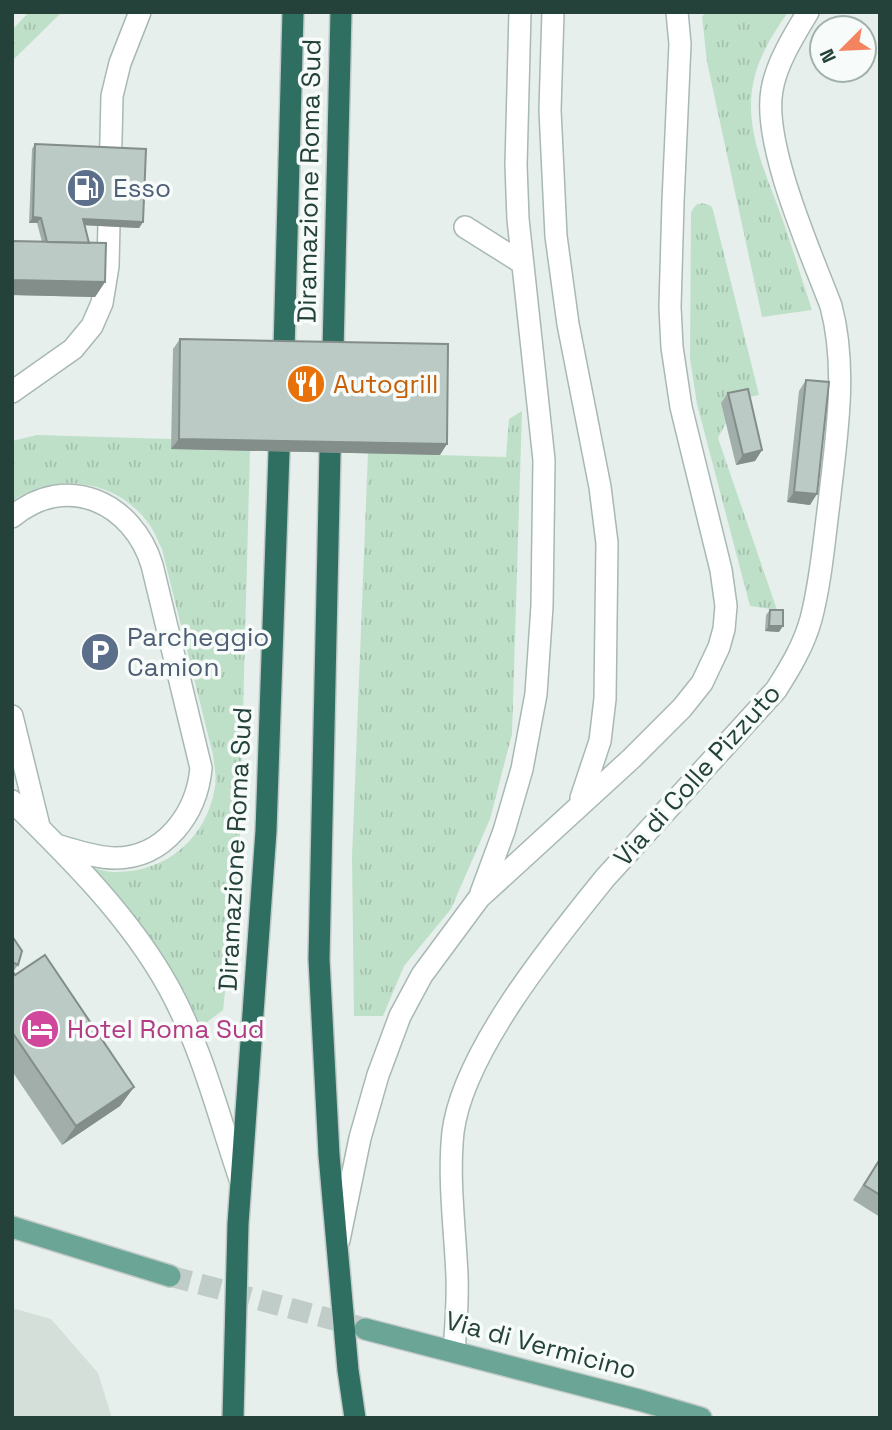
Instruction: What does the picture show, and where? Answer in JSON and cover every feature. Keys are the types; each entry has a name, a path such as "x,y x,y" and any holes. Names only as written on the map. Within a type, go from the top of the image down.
{"highway":[{"name":"Diramazione Roma Sud","path":"284,350 293,12"},
{"name":"Diramazione Roma Sud","path":"333,351 341,12"},
{"name":"Diramazione Roma Sud","path":"233,1418 241,1182 266,831 273,680 278,452"},
{"path":"330,452 319,959 324,1086 348,1370 355,1418"}],"main road":[{"path":"12,1227 170,1276"},
{"name":"Via di Vermicino","path":"365,1329 695,1417"}],"street":[{"path":"12,392 73,349 92,326 102,303 108,266 112,96 120,63 140,12"},
{"path":"479,898 517,790 531,721 540,649 544,460 522,263 516,174 520,12"},
{"path":"553,12 550,122 556,236 568,324 600,487 607,543 603,719 597,755 579,804"},
{"path":"337,1249 366,1118 392,1034 422,975 479,898 657,734 697,689 719,647 726,618 721,570 681,407 672,347 670,307 680,44 677,12"},
{"name":"Via di Colle Pizzuto","path":"454,1351 457,1279 452,1145 456,1115 475,1068 518,995 580,909 776,690 797,655 811,620 819,581 831,478 839,388 839,354 831,306 783,172 770,106 774,79 808,12"},
{"path":"465,227 522,263"},
{"path":"12,517 47,498 74,495 101,502 114,509 135,529 143,541 152,565 201,768 192,808 177,830 158,845 133,856 119,858 98,856 56,845"},
{"path":"12,716 40,828"},
{"path":"12,801 56,845 128,927 169,988 190,1035 241,1182"}],"shaded area":[{"path":"12,1308 51,1319 98,1373 112,1418 12,1418"}],"green space":[{"path":"29,12 62,12 12,61 12,30"},
{"path":"708,12 788,12 758,64 751,101 752,119 758,152 812,310 762,317 707,62 702,16"},
{"path":"703,203 711,206 713,210 759,395 721,403 726,423 718,438 777,610 750,606 697,404 690,359 691,212 696,205"},
{"path":"522,411 512,734 490,819 451,909 404,966 383,1016 354,1016 352,857 368,453 506,457 509,419"},
{"path":"37,435 171,439 172,449 250,451 239,862 223,1010 198,1029 151,939 83,865 110,872 133,871 167,859 193,837 203,822 216,783 213,755 162,549 153,530 133,506 101,488 64,483 46,486 12,501 12,441"}],"building":[{"name":"Esso","path":"35,144 146,149 143,222 83,219 89,243 47,242 41,218 33,217"},
{"path":"12,241 106,243 105,282 12,280"},
{"name":"Autogrill","path":"180,339 448,344 447,444 179,439"},
{"path":"806,380 829,382 817,494 794,492"},
{"path":"748,389 762,450 743,455 728,393"},
{"path":"770,610 783,610 783,626 769,626"},
{"path":"12,936 22,951 18,965 12,962"},
{"name":"Hotel Roma Sud","path":"45,955 134,1087 76,1126 12,1032 12,970 15,975"},
{"path":"880,1159 880,1195 864,1185"}],"tunnel":[{"path":"170,1276 360,1327"}],"place":[{"name":"Esso","path":"86,188"},
{"name":"Autogrill","path":"306,384"},
{"name":"Parcheggio Camion","path":"100,652"},
{"name":"Hotel Roma Sud","path":"40,1029"}]}
